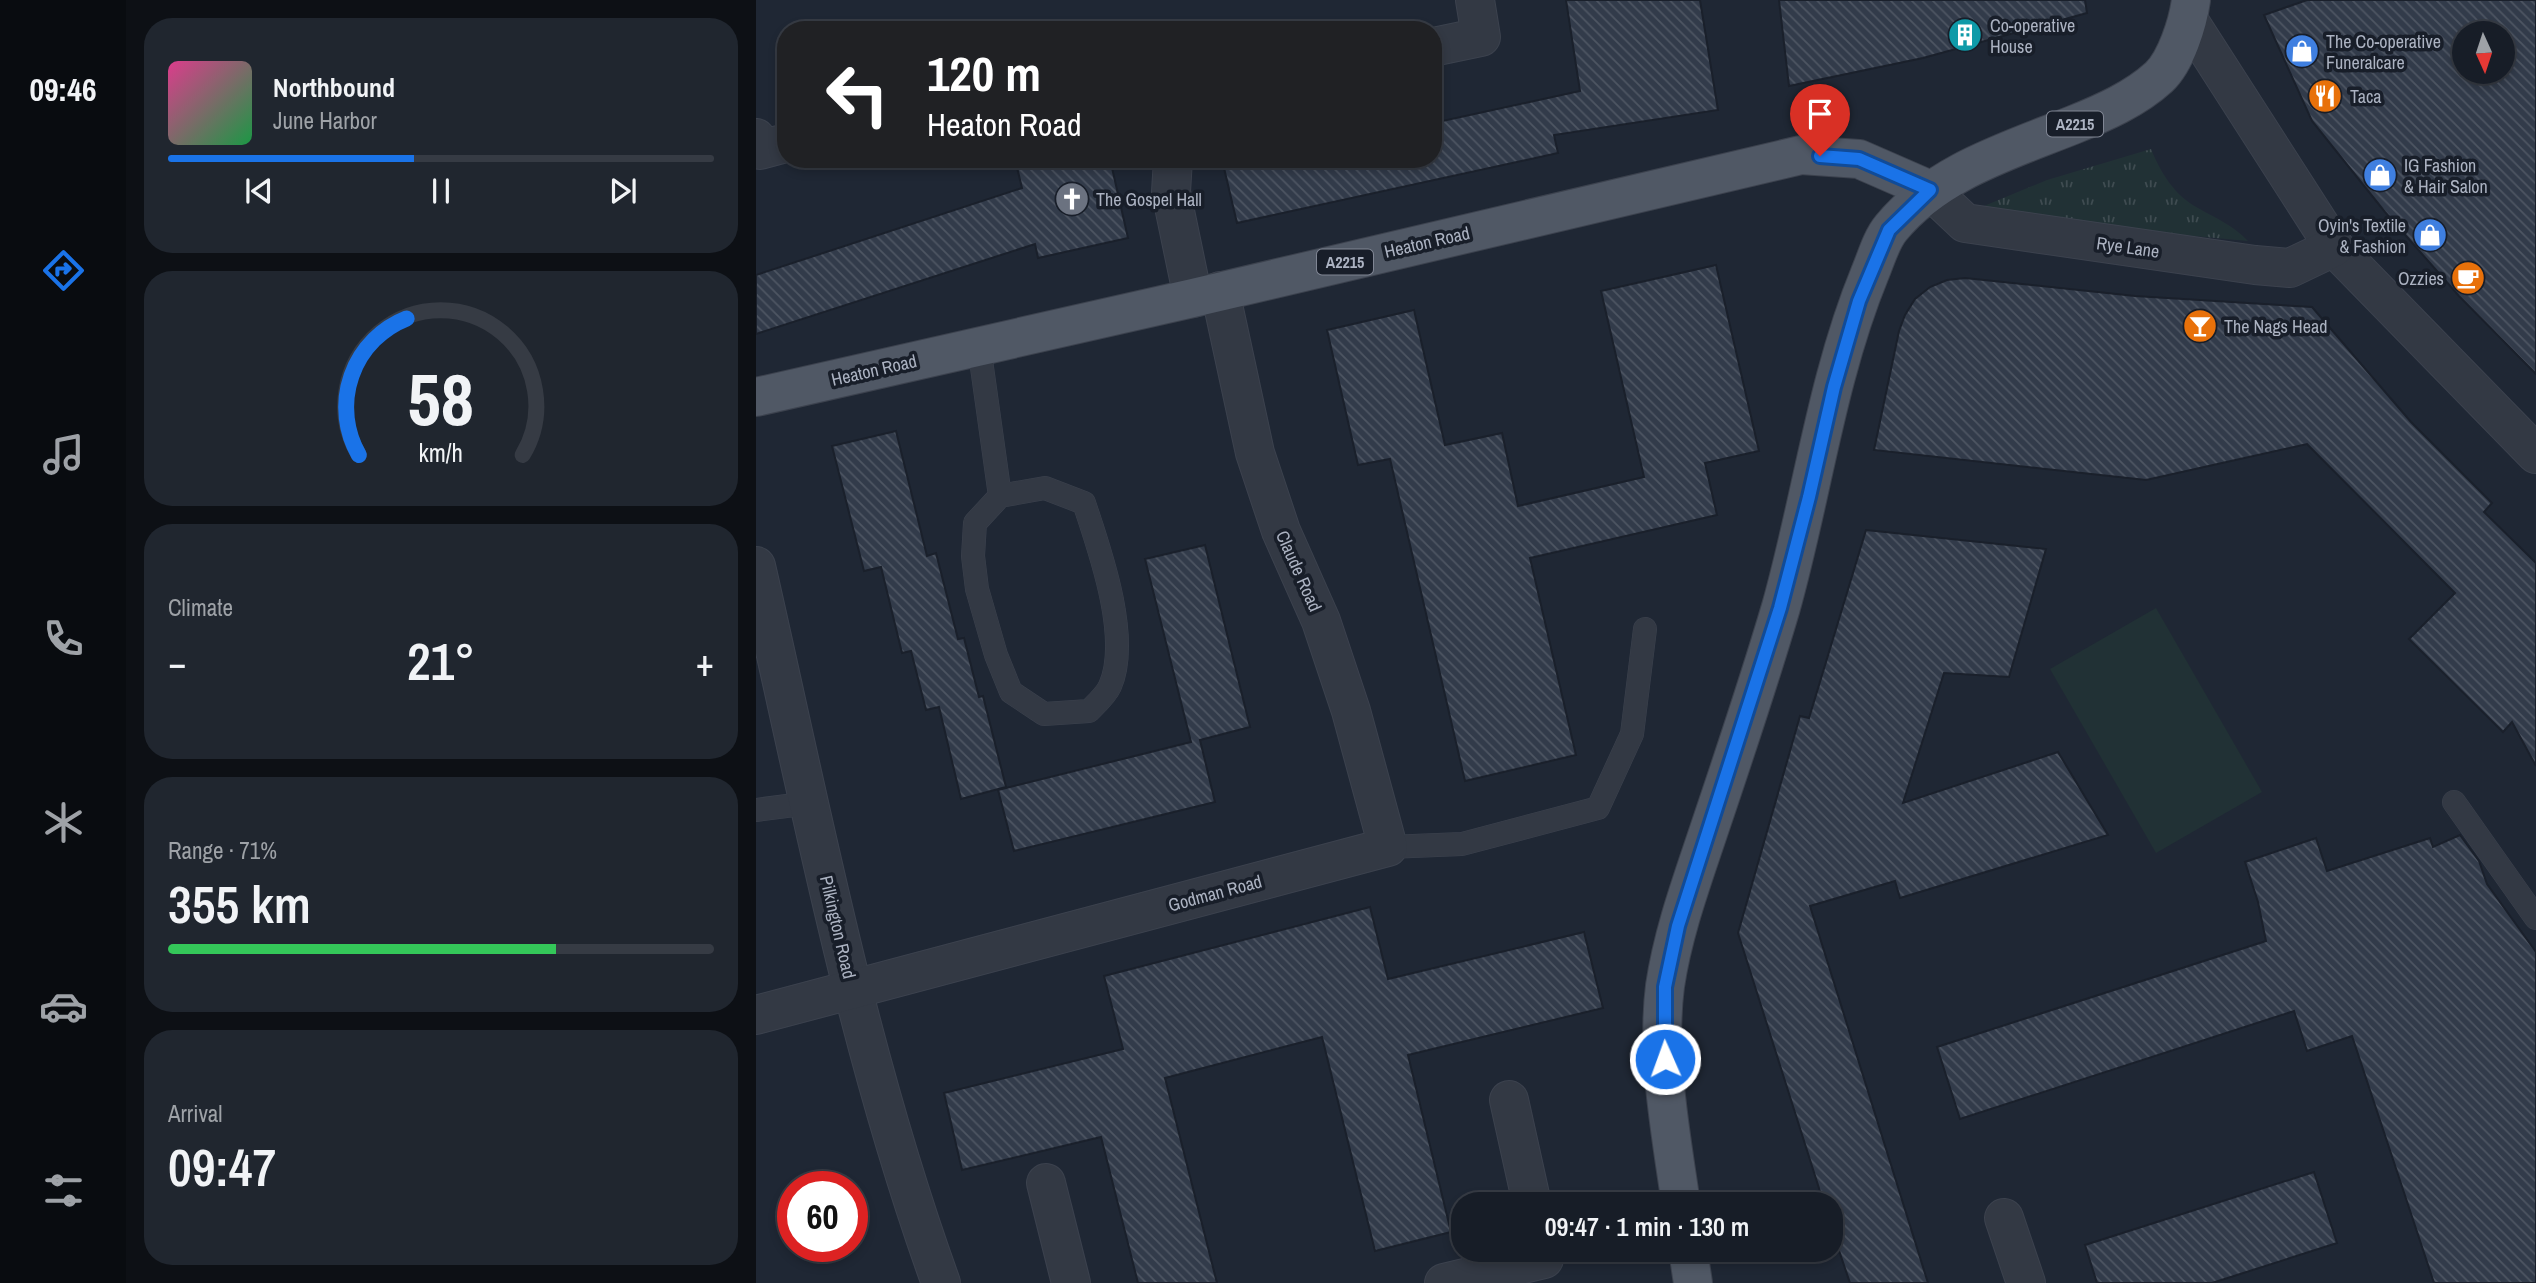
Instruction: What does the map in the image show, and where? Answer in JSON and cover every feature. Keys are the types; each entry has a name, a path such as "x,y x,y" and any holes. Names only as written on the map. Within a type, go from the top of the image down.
{"main road":[{"name":"A2215","path":"1679,1192 1667,1107 1663,1036 1665,987 1678,926 1780,608 1834,387 1859,301 1889,230 1930,190 1972,166 2096,116 2133,96 2162,75 2190,11"},
{"name":"Heaton Road","path":"756,397 1206,295 1801,155 1859,159 1930,190"},
{"path":"1690,1262 1693,1283"}],"street":[{"path":"1442,45 1481,37 1475,0"},
{"path":"2190,11 2334,247 2536,454"},
{"path":"756,138 760,150 777,145"},
{"name":"Claude Road","path":"1172,168 1171,192 1281,531 1321,621 1351,711 1388,847"},
{"name":"Rye Lane","path":"1930,190 1965,223 2241,263 2290,268 2334,247"},
{"name":"Pilkington Road","path":"756,566 853,990 896,1146 941,1283"},
{"name":"Godman Road","path":"756,1015 1388,847"},
{"path":"1509,1100 1529,1192"},
{"path":"1046,1183 1071,1283"},
{"path":"2004,1218 2026,1283"},
{"path":"1444,1283 1532,1262"}],"lane":[{"path":"979,346 1000,495 975,523 973,556 977,589 996,655 1011,692 1044,714 1089,711 1110,687 1117,648 1110,590 1084,503 1045,488 1000,495"},
{"name":"Godman Road","path":"1388,847 1462,844 1598,808 1632,734 1645,629"},
{"path":"2454,802 2536,918"},
{"path":"756,810 810,803"}],"green space":[{"path":"2151,149 2164,175 2182,197 2231,226 2248,241 1989,217 1984,206 2047,180"},
{"path":"2156,608 2262,792 2156,853 2050,669"}],"building":[{"path":"1566,0 1700,0 1718,110 1554,135 1558,153 1237,223 1224,168 1442,168 1442,121 1580,91"},
{"path":"1779,0 2085,0 2087,13 1923,58 1789,86"},
{"path":"2307,0 2536,0 2536,374 2459,296 2385,212 2312,121 2264,15"},
{"path":"1017,168 1112,168 1128,238 1038,258 1035,244 756,334 756,275 1022,188"},
{"path":"1716,265 1759,451 1705,463 1717,515 1530,558 1576,755 1465,781 1390,459 1358,465 1327,330 1414,310 1445,445 1502,433 1518,506 1644,477 1601,291"},
{"path":"1965,278 2135,296 2312,307 2411,422 2492,503 2484,512 2536,563 2536,766 2512,722 2503,732 2409,639 2455,593 2307,444 2146,480 1874,450 1899,331 1905,315 1915,299 1930,287 1947,280"},
{"path":"896,431 927,556 936,553 958,639 964,638 979,697 983,696 1006,787 961,799 939,707 926,710 911,651 902,653 881,567 864,571 832,446"},
{"path":"1866,530 2046,549 2009,677 1944,673 1903,803 2058,752 2108,835 1900,898 1895,881 1810,906 1928,1283 1850,1283 1843,1262 1843,1192 1820,1192 1738,933 1800,716 1809,718"},
{"path":"1205,545 1250,727 1200,740 1215,802 1014,851 998,790 1191,742 1145,559"},
{"path":"2460,835 2479,861 2487,884 2536,952 2536,1283 2434,1283 2352,1036 2307,1051 2294,1011 1960,1119 1937,1047 2266,941 2258,902 2245,862 2316,838 2327,871 2430,838 2433,847"},
{"path":"1370,907 1388,979 1584,932 1603,1008 1408,1055 1451,1232 1375,1251 1322,1037 1165,1078 1217,1283 1138,1283 1101,1137 962,1170 944,1093 1123,1049 1104,976"},
{"path":"2314,1172 2337,1243 2212,1283 2097,1283 2085,1245"}],"place":[{"name":"Co-operative House","path":"1965,35"},
{"name":"The Co-operative Funeralcare","path":"2302,51"},
{"name":"Taca","path":"2325,96"},
{"name":"IG Fashion & Hair Salon","path":"2380,175"},
{"name":"The Gospel Hall","path":"1072,199"},
{"name":"Oyin's Textile & Fashion","path":"2430,235"},
{"name":"Ozzies","path":"2468,278"},
{"name":"The Nags Head","path":"2200,326"}],"route":[{"path":"1665,1059 1665,987 1678,926 1780,608 1834,387 1859,301 1889,230 1930,190 1859,159 1820,156"}]}
